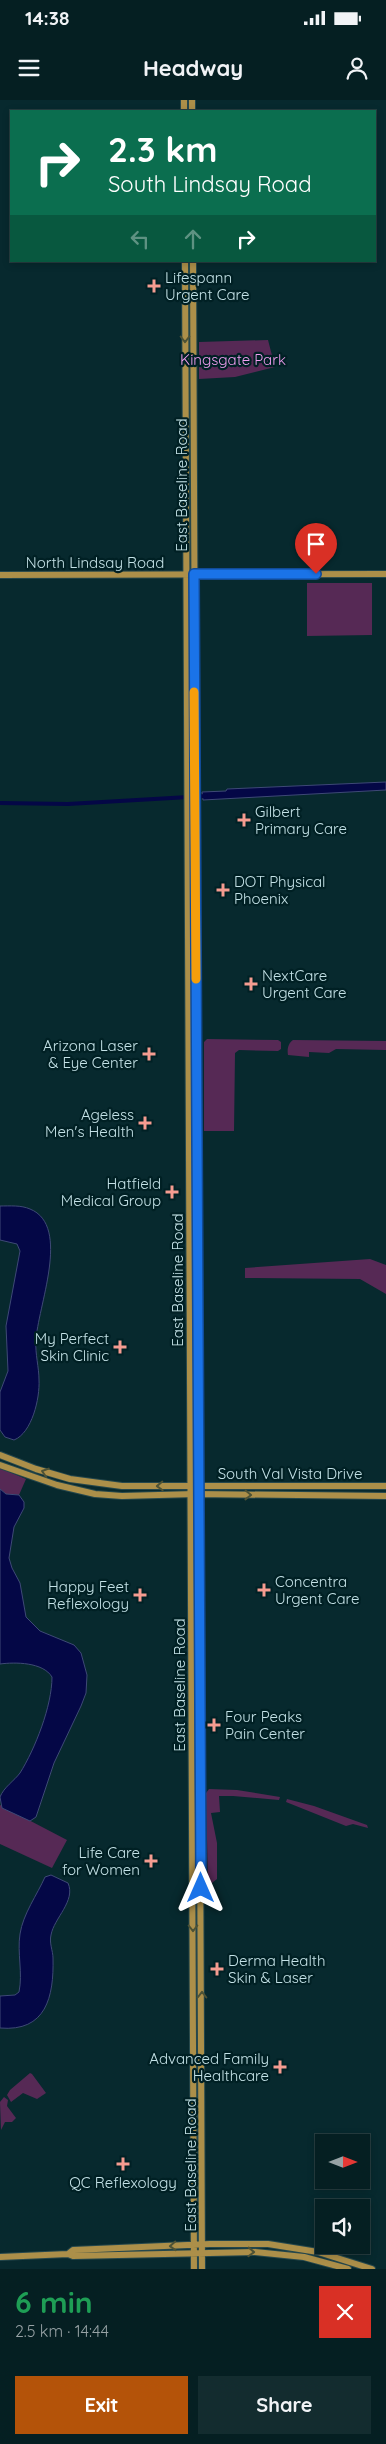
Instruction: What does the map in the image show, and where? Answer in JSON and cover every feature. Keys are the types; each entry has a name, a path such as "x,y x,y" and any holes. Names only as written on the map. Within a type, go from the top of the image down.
{"main road":[{"name":"East Baseline Road","path":"185,262 196,903 195,1494 199,1580 202,2269"},
{"name":"East Baseline Road","path":"193,262 187,803 195,1485"},
{"name":"North Lindsay Road","path":"0,575 386,574"},
{"path":"188,883 192,900 196,903"},
{"name":"South Val Vista Drive","path":"0,1454 36,1469 79,1481 132,1486 386,1486"},
{"name":"South Val Vista Drive","path":"0,1465 44,1482 94,1494 140,1497 195,1494 386,1496"},
{"path":"278,1495 283,1492 305,1490 310,1486"},
{"name":"East Baseline Road","path":"194,2269 191,1558 195,1494"},
{"path":"191,1558 195,1563 195,1576 199,1580"},
{"path":"193,1951 202,1951"},
{"path":"194,2119 202,2118"},
{"path":"128,2251 194,2244 240,2243 286,2246 332,2255 372,2269"},
{"path":"0,2257 68,2254 73,2256 96,2252 128,2251 255,2252 290,2255 348,2269"}],"green space":[{"name":"Kingsgate Park","path":"268,340 275,367 235,377 199,379 199,342"},
{"path":"307,583 372,583 372,635 307,636"},
{"path":"207,1039 278,1040 281,1042 281,1049 278,1051 239,1050 235,1053 234,1131 204,1131 204,1042"},
{"path":"293,1040 386,1041 386,1050 336,1049 329,1053 309,1052 309,1057 288,1055 288,1047"},
{"path":"370,1259 386,1265 386,1294 360,1279 245,1278 245,1268"},
{"path":"0,1468 26,1479 19,1495 6,1494 0,1489"},
{"path":"209,1789 237,1790 280,1797 279,1800 219,1796 220,1812 211,1813 217,1843 217,1879 208,1886 206,1793"},
{"path":"287,1799 314,1806 367,1825 368,1828 353,1824 346,1826 286,1802"},
{"path":"0,1805 67,1840 52,1868 0,1844"},
{"path":"30,2073 46,2093 37,2099 23,2093 11,2102 7,2095 10,2090"},
{"path":"4,2097 8,2100 7,2106 16,2118 12,2122 5,2122 1,2130 0,2102"}],"shaded area":[{"path":"386,782 386,790 203,800 202,792 226,791 227,789"},
{"path":"0,1206 27,1208 42,1218 49,1232 51,1250 36,1341 39,1375 38,1396 30,1423 26,1430 14,1440 5,1437 0,1430 0,1392 8,1371 6,1326 20,1251 17,1244 0,1240"},
{"path":"0,1489 6,1494 19,1495 24,1502 24,1508 14,1527 9,1558 20,1583 26,1617 40,1631 74,1645 81,1653 87,1675 86,1693 81,1706 54,1763 36,1817 30,1821 2,1808 0,1797 20,1773 37,1740 46,1714 52,1677 42,1668 28,1664 0,1664"},
{"path":"51,1875 68,1883 70,1890 67,1903 51,1935 53,1972 49,1998 37,2018 28,2024 16,2028 0,2028 0,1996 15,1995 19,1992 19,1941 24,1919 45,1877"}],"waterway":[{"path":"0,803 68,804 206,796"}],"slow traffic":[{"path":"194,692 196,979"}],"place":[{"name":"Lifespann Urgent Care","path":"154,286"},
{"name":"Gilbert Primary Care","path":"244,820"},
{"name":"DOT Physical Phoenix","path":"223,890"},
{"name":"NextCare Urgent Care","path":"251,984"},
{"name":"Arizona Laser & Eye Center","path":"149,1054"},
{"name":"Ageless Men's Health","path":"145,1123"},
{"name":"Hatfield Medical Group","path":"172,1192"},
{"name":"My Perfect Skin Clinic","path":"120,1347"},
{"name":"Concentra Urgent Care","path":"264,1590"},
{"name":"Happy Feet Reflexology","path":"140,1595"},
{"name":"Four Peaks Pain Center","path":"214,1725"},
{"name":"Life Care for Women","path":"151,1861"},
{"name":"Derma Health Skin & Laser","path":"217,1969"},
{"name":"Advanced Family Healthcare","path":"280,2067"},
{"name":"QC Reflexology","path":"123,2164"}],"route":[{"path":"201,1888 194,574 316,574"}]}
